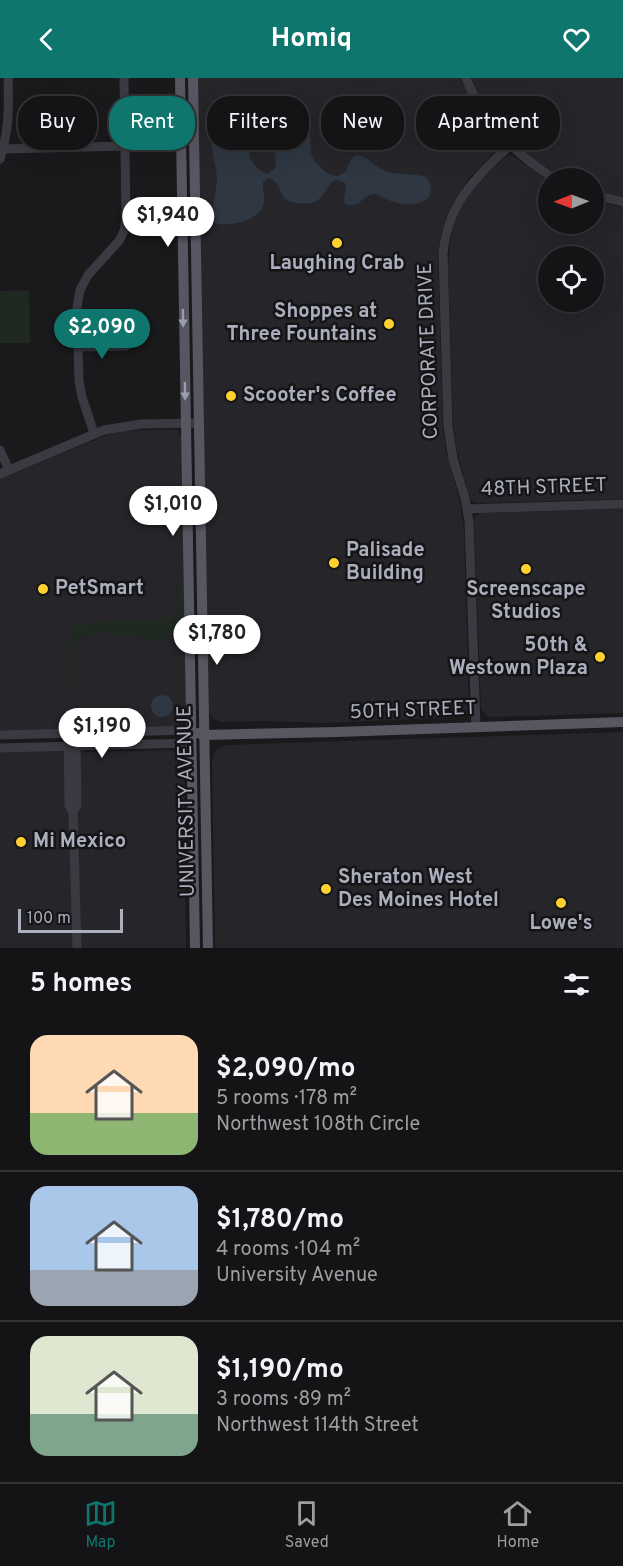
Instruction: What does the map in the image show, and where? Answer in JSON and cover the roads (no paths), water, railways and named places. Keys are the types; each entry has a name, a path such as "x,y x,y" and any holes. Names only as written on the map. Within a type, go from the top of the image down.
{"main road":[{"name":"UNIVERSITY AVENUE","path":"180,78 195,948"},
{"name":"UNIVERSITY AVENUE","path":"193,78 208,948"},
{"name":"50TH STREET","path":"204,735 623,722"},
{"path":"191,730 204,735"},
{"path":"191,743 204,735"}],"street":[{"path":"0,159 9,113 8,78"},
{"path":"124,78 125,96"},
{"path":"466,78 475,96"},
{"path":"3,149 109,146"},
{"path":"94,434 82,397 78,367 77,307 80,290 88,275 119,241 124,231 126,150"},
{"name":"CORPORATE DRIVE","path":"476,727 467,509 453,459 448,426 443,253 451,218 463,195 475,179 505,150"},
{"path":"516,150 538,168"},
{"path":"604,197 623,202"},
{"path":"78,347 126,346"},
{"path":"0,450 4,472 94,434 122,426 198,423"},
{"name":"48TH STREET","path":"467,509 623,504"},
{"path":"0,735 191,730"},
{"path":"72,733 69,805 73,812 77,948"},
{"path":"0,748 191,743"}],"water":[{"path":"309,132 312,156 329,174 337,176 345,172 353,157 362,156 386,171 424,176 429,181 431,191 429,197 415,204 393,202 371,194 359,203 350,205 345,204 344,200 346,184 335,180 320,199 300,204 285,199 276,183 267,178 263,182 264,200 260,211 242,222 227,225 215,223 213,207 216,172 213,150 249,150 253,163 267,174 275,169 273,150 309,150"},
{"path":"162,695 170,698 173,706 170,714 162,717 154,714 151,706 154,698"}],"place":[{"name":"Laughing Crab","path":"337,243"},
{"name":"Shoppes at Three Fountains","path":"389,324"},
{"name":"Scooter's Coffee","path":"231,396"},
{"name":"Palisade Building","path":"334,563"},
{"name":"Screenscape Studios","path":"526,569"},
{"name":"PetSmart","path":"43,589"},
{"name":"50th & Westown Plaza","path":"600,657"},
{"name":"Mi Mexico","path":"21,842"},
{"name":"Sheraton West Des Moines Hotel","path":"326,889"},
{"name":"Lowe's","path":"561,903"}]}
